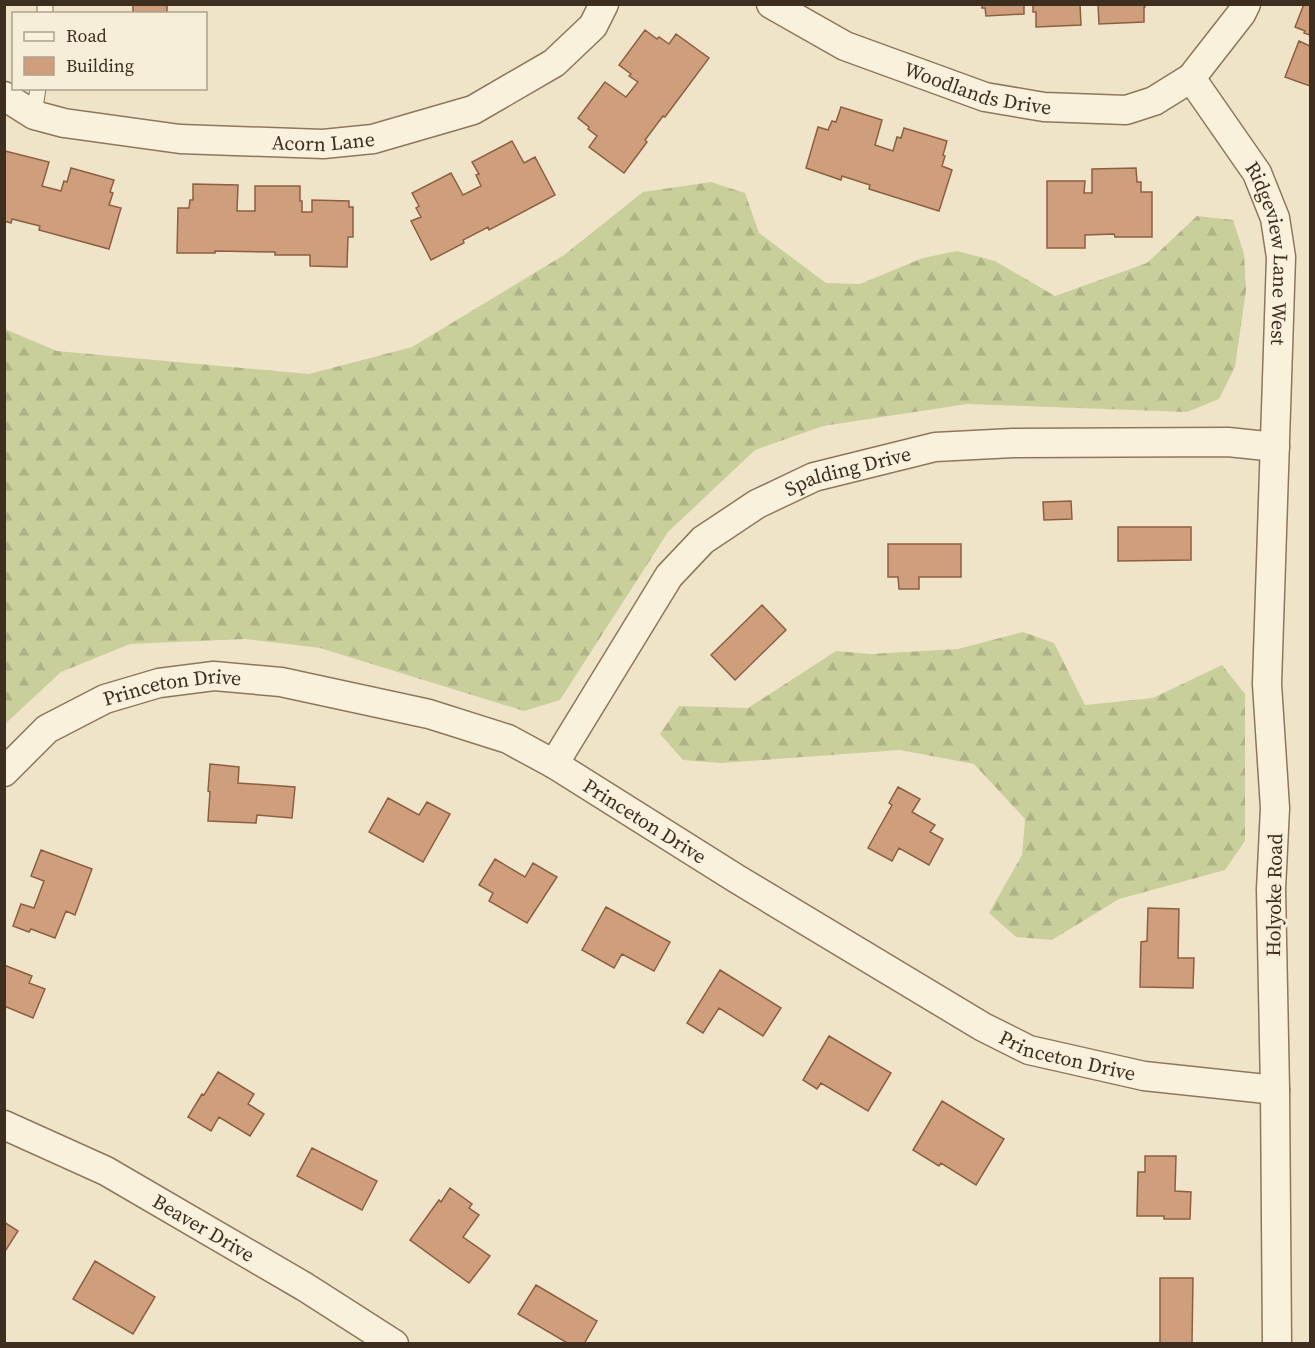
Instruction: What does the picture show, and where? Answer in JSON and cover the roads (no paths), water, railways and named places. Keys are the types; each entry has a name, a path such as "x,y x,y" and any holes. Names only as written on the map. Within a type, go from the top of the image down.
{"street":[{"name":"Acorn Lane","path":"4,96 36,102 64,123 180,139 323,144 373,139 473,110 554,63 593,26 604,4"},
{"name":"Woodlands Drive","path":"771,4 844,46 985,97 1044,107 1126,110 1154,101 1191,78"},
{"path":"1191,78 1241,14 1246,4"},
{"name":"Ridgeview Lane West","path":"1191,78 1257,174 1275,218 1281,257 1275,447"},
{"name":"Spalding Drive","path":"554,764 669,576 703,540 757,504 814,477 935,447 1013,443 1228,442 1275,447"},
{"name":"Holyoke Road","path":"1275,447 1267,684 1275,808 1271,889 1277,1344"},
{"name":"Princeton Drive","path":"4,772 48,729 105,699 159,683 214,676 281,682 429,714 508,739 554,764 737,879 983,1027 1029,1050 1144,1076 1275,1090"},
{"name":"Beaver Drive","path":"4,1125 106,1171 305,1287 394,1344"}]}
